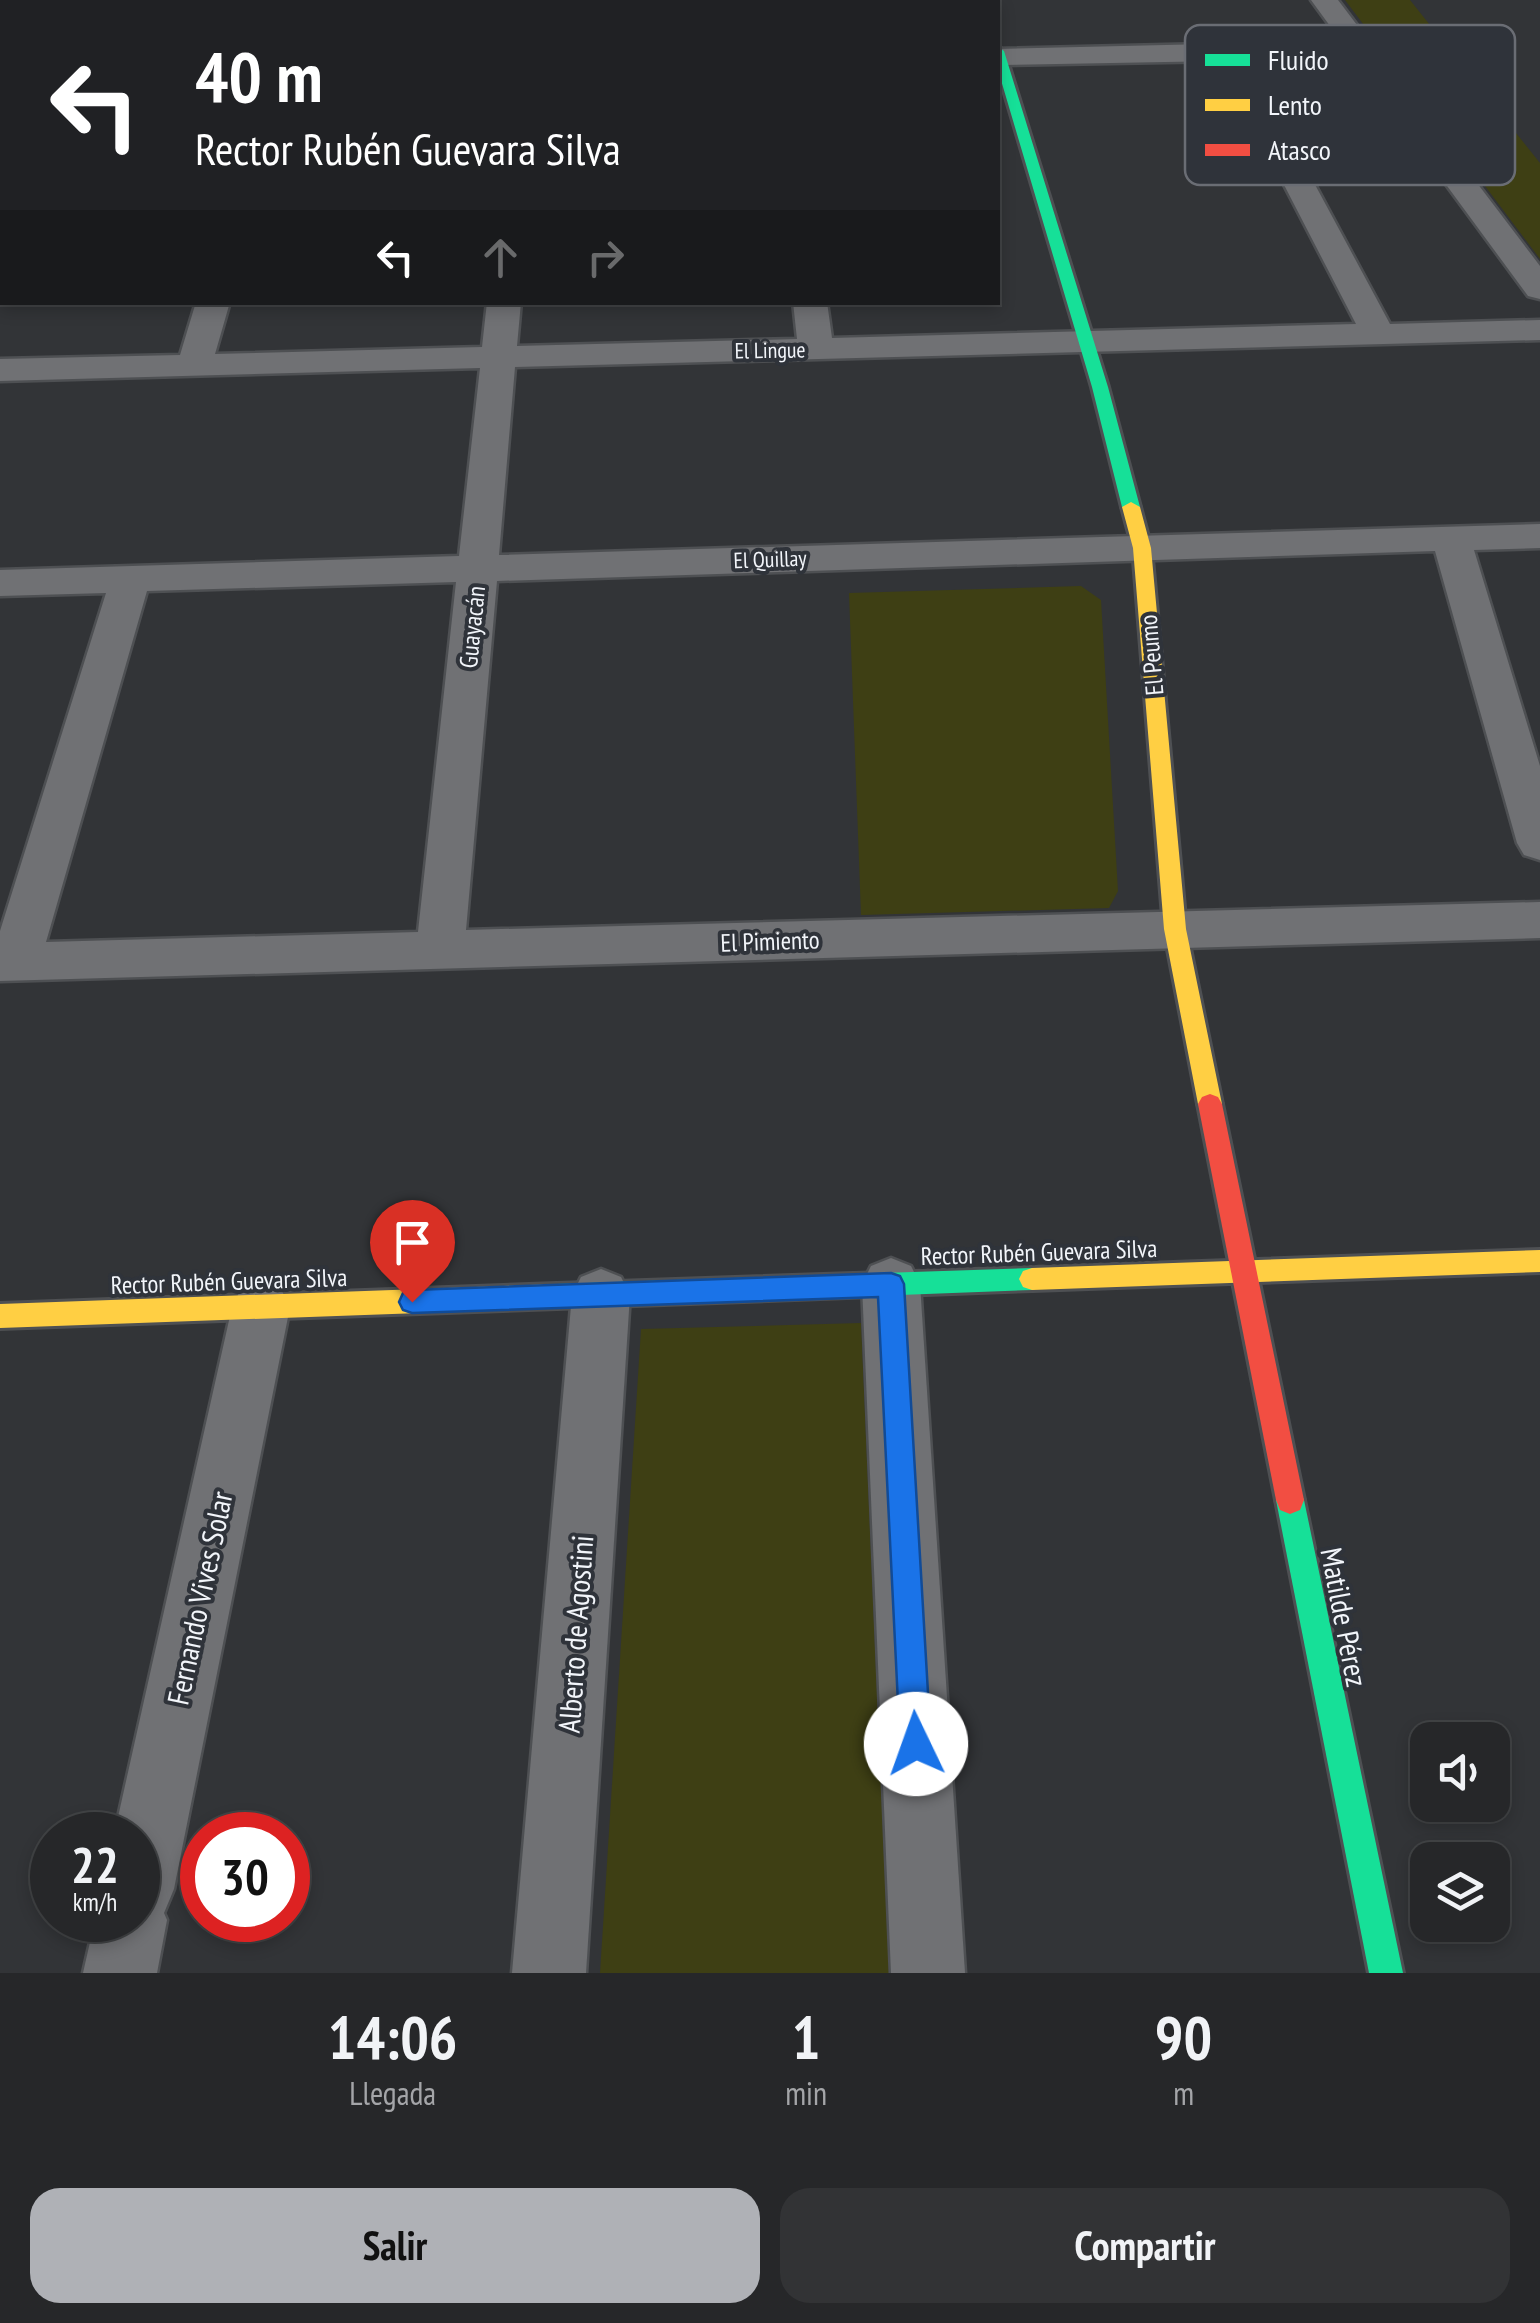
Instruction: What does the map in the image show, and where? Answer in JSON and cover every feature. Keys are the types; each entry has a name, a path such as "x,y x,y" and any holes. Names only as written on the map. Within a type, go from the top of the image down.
{"street":[{"path":"1324,0 1344,25"},
{"path":"1000,55 1185,53"},
{"name":"El Peumo","path":"1000,62 1085,342 1142,548 1175,929 1244,1272"},
{"path":"1300,185 1380,335"},
{"path":"1464,185 1540,288"},
{"path":"194,365 212,305"},
{"name":"Guayacán","path":"440,951 504,305"},
{"path":"810,305 816,349"},
{"name":"El Lingue","path":"0,370 1540,330"},
{"name":"El Quillay","path":"0,583 1540,536"},
{"path":"1451,538 1540,843"},
{"path":"7,962 131,578"},
{"name":"El Pimiento","path":"7,962 1540,920"},
{"name":"Rector Rubén Guevara Silva","path":"0,1316 1540,1261"},
{"name":"Matilde Pérez","path":"1244,1272 1386,1973"},
{"path":"891,1284 928,1973"},
{"name":"Alberto de Agostini","path":"549,1973 601,1295"},
{"name":"Fernando Vives Solar","path":"154,1812 261,1307"},
{"path":"120,1973 126,1942"}],"shaded area":[{"path":"1345,0 1410,0 1430,25 1364,25"},
{"path":"1515,132 1540,163 1540,259 1484,185 1515,185"},
{"path":"1081,586 1101,600 1118,891 1109,908 861,915 849,593"},
{"path":"861,1323 889,1973 600,1973 641,1329"}],"traffic: fast":[{"path":"1000,58 1100,387 1131,507"},
{"path":"557,1296 1032,1279"},
{"path":"1290,1500 1386,1973"}],"traffic: slow":[{"path":"1131,507 1142,548 1175,929 1210,1104"},
{"path":"1032,1279 1540,1261"},
{"path":"0,1316 557,1296"}],"traffic: jam":[{"path":"1210,1104 1290,1500"}],"route":[{"path":"412,1302 891,1284 916,1744"}]}
